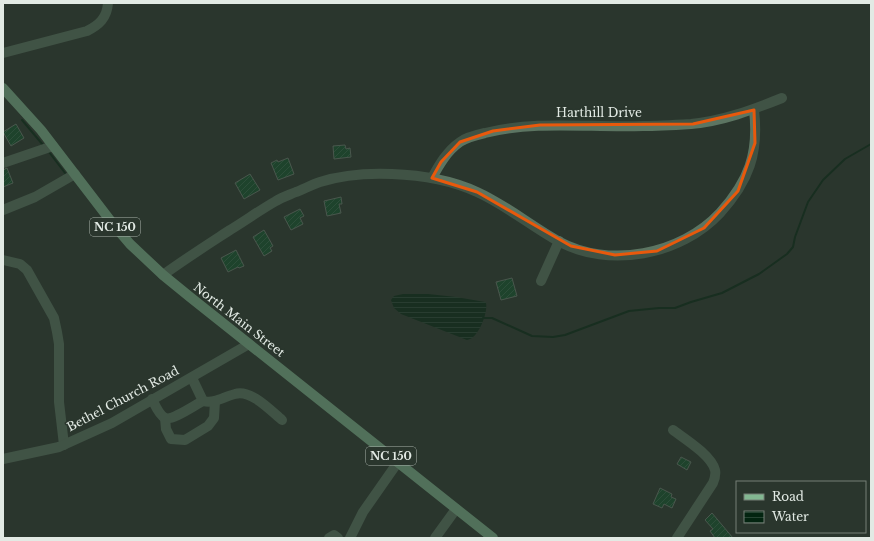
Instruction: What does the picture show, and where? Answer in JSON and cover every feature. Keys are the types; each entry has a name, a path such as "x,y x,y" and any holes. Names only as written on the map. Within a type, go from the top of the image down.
{"main road":[{"name":"North Main Street","path":"3,88 22,108 53,146 130,244 163,275 492,538"}],"street":[{"path":"3,53 87,31 98,25 107,11 108,3"},
{"name":"Harthill Drive","path":"432,178 450,150 471,136 493,131 540,125 643,126 693,124 725,118 754,110 782,98"},
{"path":"163,275 277,200 320,182 358,174 392,174 432,178 478,192 559,241 571,246 599,253 615,255 657,251 674,245 704,228 716,217 738,191 746,174 756,143 754,110"},
{"path":"3,163 53,146"},
{"path":"3,210 36,197 75,174"},
{"path":"541,280 559,241"},
{"path":"3,260 20,264 27,270 54,318 59,344 59,402 64,445"},
{"name":"Bethel Church Road","path":"3,459 59,447 112,423 249,344"},
{"path":"192,378 203,401"},
{"path":"165,418 167,419 174,417 203,401 215,401 236,393 244,393 251,396 282,420"},
{"path":"152,399 165,418 166,429 171,439 185,440 208,426 214,418 215,401"},
{"path":"673,430 707,458 712,464 715,475 713,483 677,538"},
{"path":"350,538 363,512 398,462"},
{"path":"435,538 456,509"},
{"path":"329,538 334,536 338,538"}],"highlighted area":[{"path":"754,110 755,143 738,191 704,228 657,251 615,255 571,246 477,192 432,178 441,162 460,142 493,131 540,125 693,124"}],"water":[{"path":"403,294 428,294 485,302 485,316 476,334 467,340 401,314 394,308 391,300 394,296"}],"building":[{"path":"16,124 24,138 11,146 3,132"},
{"path":"345,145 346,149 350,148 351,157 334,159 333,146"},
{"path":"288,158 294,174 278,180 271,163"},
{"path":"7,168 13,183 3,187 3,170"},
{"path":"250,174 260,190 244,199 235,183"},
{"path":"341,197 342,204 339,204 341,213 327,216 324,201"},
{"path":"300,209 304,216 300,218 303,224 291,230 284,217"},
{"path":"264,230 273,246 270,248 272,251 264,256 253,237"},
{"path":"236,250 244,266 228,272 221,258"},
{"path":"512,278 517,296 501,300 496,282"},
{"path":"681,457 691,462 687,470 677,464"},
{"path":"660,488 672,494 671,497 676,499 672,508 664,504 662,508 653,504"},
{"path":"712,513 733,538 715,538 710,531 713,529 705,520"}],"waterway":[{"path":"22,120 43,145"},
{"path":"483,318 492,318 532,336 553,337 565,335 629,311 675,308 722,293 759,274 787,254 793,247 795,237 808,202 823,180 845,159 871,144"},
{"path":"49,152 65,173"}]}
